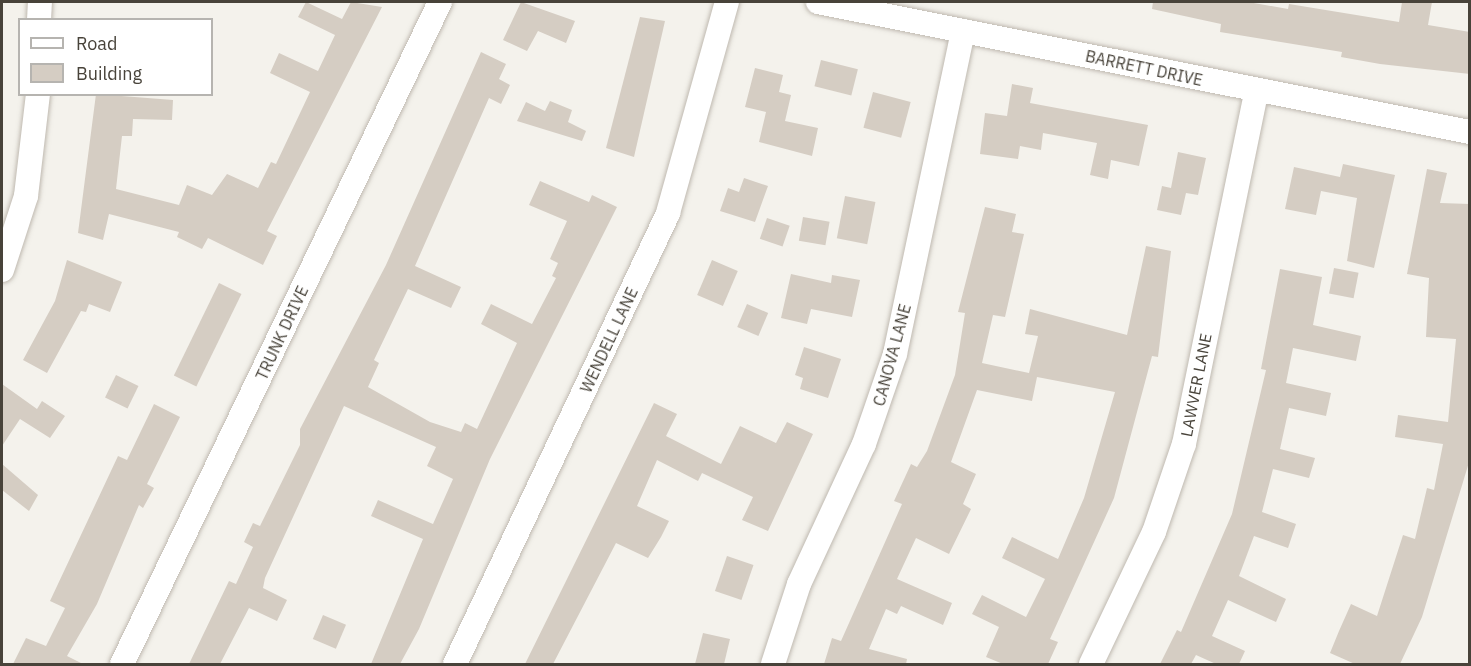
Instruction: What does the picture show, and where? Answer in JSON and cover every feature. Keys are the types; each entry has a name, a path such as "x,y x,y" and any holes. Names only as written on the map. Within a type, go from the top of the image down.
{"street":[{"path":"39,18 40,2"},
{"name":"TRUNK DRIVE","path":"122,664 440,2"},
{"name":"WENDELL LANE","path":"455,664 668,213 727,2"},
{"name":"BARRETT DRIVE","path":"818,2 1256,92 1470,132"},
{"name":"CANOVA LANE","path":"773,664 799,584 864,444 895,354 963,31"},
{"name":"LAWVER LANE","path":"1091,664 1154,532 1184,444 1256,92"},
{"path":"2,270 26,196 38,96"}],"building":[{"path":"306,2 342,19 351,2 382,7 267,231 277,236 263,265 208,238 202,249 177,237 179,232 109,214 103,240 78,233 96,96 173,100 172,120 133,119 132,136 122,136 116,189 179,205 187,185 212,195 227,174 258,188 271,162 276,164 310,92 270,73 279,53 318,71 335,35 298,17"},
{"path":"521,2 575,21 566,43 538,31 527,51 503,40"},
{"path":"1153,2 1248,2 1288,9 1289,4 1399,22 1402,2 1432,2 1428,25 1470,32 1470,74 1380,64 1341,57 1342,52 1220,32 1221,24 1152,9"},
{"path":"640,17 665,21 634,157 606,148"},
{"path":"481,52 506,64 499,79 510,85 501,104 489,98 415,266 461,287 451,308 408,289 374,360 379,363 368,387 430,422 461,432 465,423 477,429 517,343 481,324 491,304 532,324 556,278 552,276 558,263 550,259 567,221 529,205 540,181 589,202 592,195 617,207 490,459 419,629 400,664 371,664 423,539 371,516 378,500 433,524 453,479 427,466 436,447 344,406 265,578 263,588 287,600 277,621 249,608 220,664 189,664 229,581 236,584 253,547 244,542 253,523 260,526 300,445 300,429 386,265"},
{"path":"821,60 858,69 851,95 814,86"},
{"path":"755,68 783,75 779,92 791,95 785,121 818,128 812,156 759,142 766,112 745,107"},
{"path":"1012,84 1033,88 1030,103 1148,125 1139,166 1111,160 1108,179 1090,175 1097,143 1043,133 1041,150 1020,146 1018,159 980,154 985,113 1007,116"},
{"path":"873,92 911,102 901,138 863,128"},
{"path":"550,101 572,110 568,122 586,131 582,141 517,121 526,102 545,111"},
{"path":"1178,152 1206,158 1198,195 1186,193 1181,215 1157,210 1162,186 1171,188"},
{"path":"1343,164 1395,175 1374,268 1347,261 1357,198 1321,191 1316,215 1285,209 1294,167 1340,177"},
{"path":"1427,169 1447,173 1440,203 1470,204 1470,459 1422,617 1400,664 1355,664 1330,653 1351,604 1377,616 1403,535 1415,539 1427,488 1434,490 1443,444 1395,437 1398,415 1448,422 1456,339 1426,337 1429,278 1407,274"},
{"path":"744,178 768,186 755,222 720,211 728,188 739,192"},
{"path":"845,196 875,202 867,244 837,238"},
{"path":"985,207 1016,214 1012,232 1024,234 1005,317 993,315 982,363 1029,373 1038,336 1025,334 1030,309 1127,335 1146,246 1171,251 1158,357 1152,356 1114,498 1050,639 1058,642 1048,664 1003,664 986,657 999,627 972,614 982,595 1026,617 1045,579 1002,558 1012,537 1058,559 1084,498 1115,392 1037,377 1032,401 977,390 951,462 976,474 963,504 971,509 949,554 916,538 897,579 952,603 943,625 901,606 897,614 886,609 869,649 907,659 906,664 824,664 832,638 841,641 902,504 894,501 911,464 917,467 927,451 955,375 965,313 958,312"},
{"path":"803,217 830,222 825,245 799,241"},
{"path":"767,218 790,226 783,247 760,239"},
{"path":"67,260 122,282 110,312 89,304 86,312 81,311 47,373 23,360 55,301"},
{"path":"712,260 738,271 723,306 697,295"},
{"path":"1334,268 1359,273 1354,298 1329,294"},
{"path":"1280,269 1322,277 1313,325 1361,336 1356,361 1293,348 1286,383 1331,393 1326,416 1289,408 1280,449 1315,458 1309,478 1273,469 1262,512 1296,524 1288,548 1254,536 1239,576 1286,599 1276,622 1228,600 1212,636 1245,651 1239,664 1216,664 1196,655 1191,664 1160,664 1177,630 1181,632 1232,514 1266,370 1261,369"},
{"path":"791,274 831,283 832,275 860,280 852,317 811,309 807,324 781,318"},
{"path":"219,283 241,294 196,387 174,376"},
{"path":"747,304 768,313 758,336 737,327"},
{"path":"804,347 841,359 828,398 800,389 803,378 795,375"},
{"path":"116,375 138,386 128,408 105,397"},
{"path":"2,384 37,409 42,401 65,416 50,438 20,419 2,446"},
{"path":"654,403 677,414 666,436 721,464 740,426 776,443 787,422 813,434 768,531 742,520 753,497 702,473 698,481 657,460 637,506 669,521 648,558 616,543 553,664 525,664"},
{"path":"154,404 180,417 147,484 154,488 143,508 139,505 97,604 67,656 83,664 13,664 26,638 46,646 65,608 50,601 118,456 127,460"},
{"path":"2,464 38,495 29,511 2,490"},
{"path":"727,556 753,565 741,600 715,591"},
{"path":"323,615 346,625 336,649 313,639"},
{"path":"703,633 730,639 724,664 695,664"}]}
